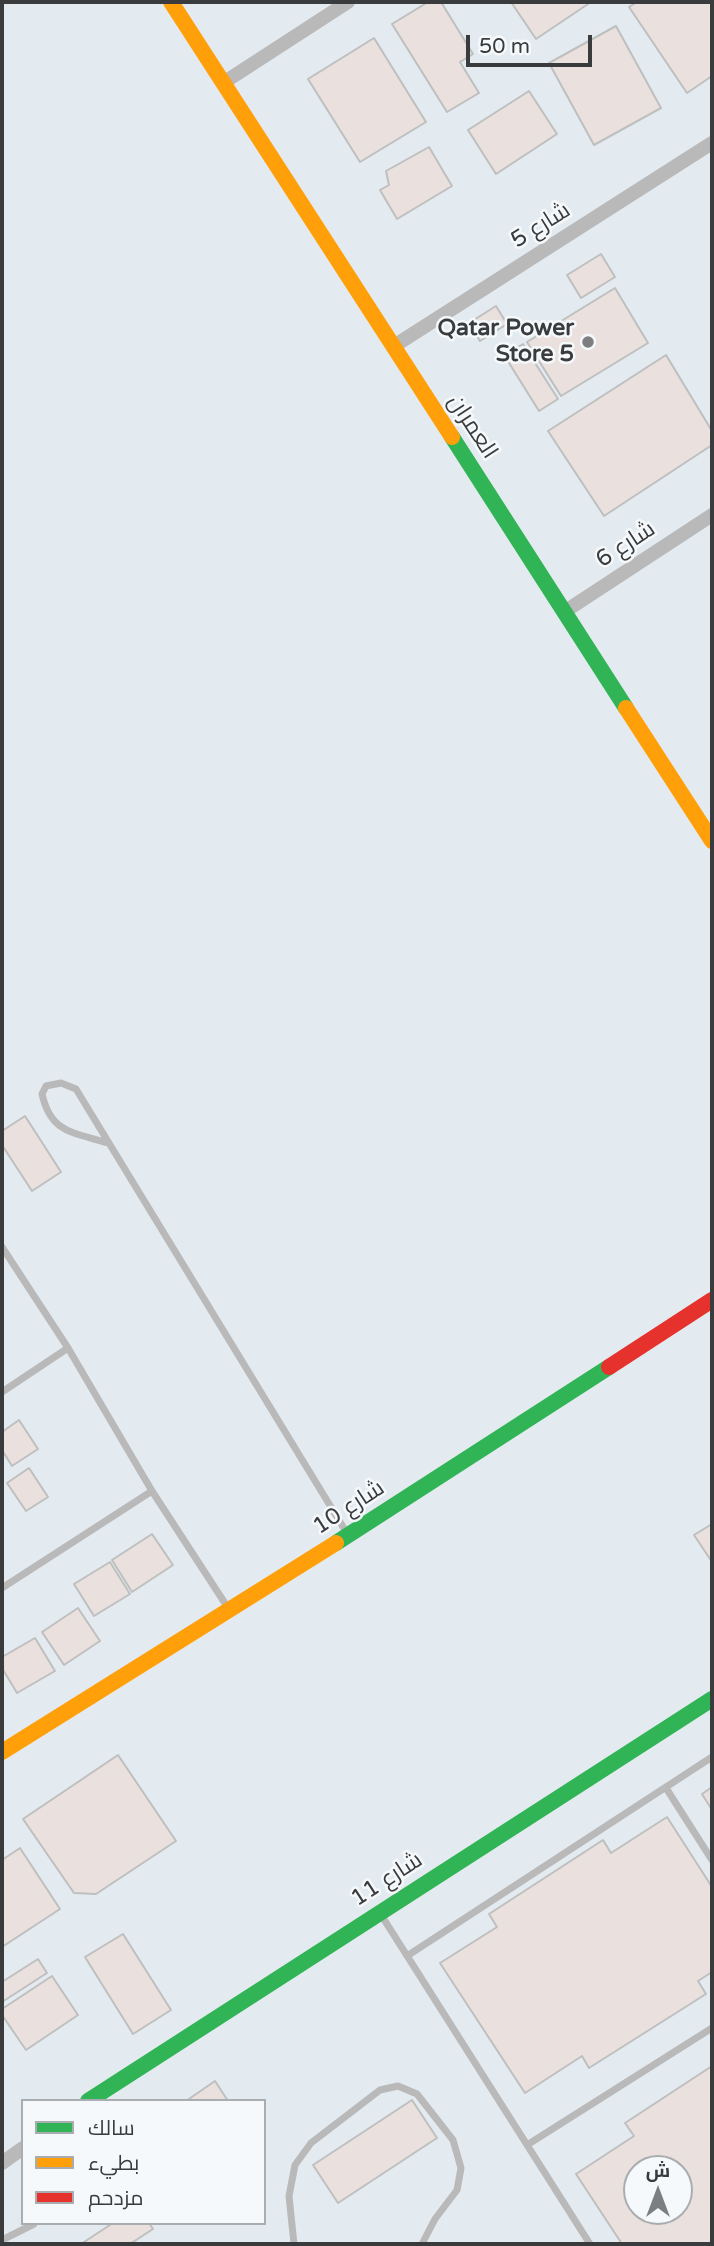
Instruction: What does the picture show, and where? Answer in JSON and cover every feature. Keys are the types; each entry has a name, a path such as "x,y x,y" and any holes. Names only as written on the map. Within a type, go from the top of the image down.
{"street":[{"name":"العمران","path":"171,2 712,841"},
{"path":"223,83 348,2"},
{"name":"شارع 5","path":"394,346 712,143"},
{"name":"شارع 6","path":"564,612 712,515"},
{"name":"شارع 10","path":"4,1753 230,1611 712,1300"},
{"name":"شارع 11","path":"91,2099 712,1699"},
{"path":"2,2164 21,2150"}],"lane":[{"path":"108,1143 57,1126 46,1111 42,1094 46,1086 61,1083 76,1089 348,1535"},
{"path":"2,1247 68,1348 152,1491 230,1611"},
{"path":"2,1392 68,1348"},
{"path":"2,1588 152,1491"},
{"path":"407,1956 712,1757"},
{"path":"666,1787 712,1860"},
{"path":"380,1912 590,2244"},
{"path":"527,2145 712,2028"},
{"path":"293,2244 289,2196 296,2165 311,2143 380,2090 398,2086 417,2094 453,2140 461,2168 457,2190 435,2219 422,2244"},
{"path":"2,2240 32,2225"}],"shaded area":[{"path":"2,2 712,2 712,2244 2,2244"}],"building":[{"path":"428,2 441,2 473,54 460,62 479,93 447,112 392,24"},
{"path":"511,2 591,2 536,39"},
{"path":"637,2 712,2 712,76 687,93 629,7"},
{"path":"616,26 661,108 594,145 549,63"},
{"path":"374,38 426,122 360,162 308,79"},
{"path":"529,91 557,134 496,174 468,130"},
{"path":"429,147 452,186 397,219 380,190 389,185 386,171"},
{"path":"601,254 615,277 581,298 567,275"},
{"name":"Qatar Power Store 5","path":"615,288 648,343 561,396 527,342"},
{"path":"496,306 507,324 480,341 469,323"},
{"path":"523,344 558,399 539,411 504,355"},
{"path":"666,355 712,431 712,445 604,516 548,431"},
{"path":"25,1116 61,1172 32,1191 2,1145 2,1131"},
{"path":"19,1420 38,1449 12,1466 2,1450 2,1432"},
{"path":"29,1468 48,1497 26,1511 7,1483"},
{"path":"712,1524 712,1562 694,1535"},
{"path":"152,1534 173,1565 132,1592 112,1560"},
{"path":"110,1562 130,1594 94,1616 74,1584"},
{"path":"78,1608 100,1641 64,1665 42,1632"},
{"path":"35,1638 55,1671 17,1693 2,1668 2,1657"},
{"path":"118,1755 176,1841 96,1894 74,1893 23,1819"},
{"path":"712,1787 712,1810 702,1794"},
{"path":"667,1817 712,1887 712,1972 698,1981 706,1994 589,2068 582,2056 525,2093 440,1963 497,1927 489,1914 603,1840 611,1853"},
{"path":"20,1848 60,1909 2,1947 2,1860"},
{"path":"123,1934 171,2010 133,2034 85,1957"},
{"path":"38,1959 47,1973 2,2002 2,1982"},
{"path":"52,1976 78,2015 26,2050 2,2015 2,2009"},
{"path":"712,2066 712,2244 622,2244 576,2174 634,2136 625,2123"},
{"path":"215,2081 227,2099 189,2099"},
{"path":"412,2100 437,2138 338,2203 313,2165"},
{"path":"110,2225 150,2225 153,2229 130,2244 81,2244"}],"traffic: fast":[{"path":"452,437 626,708"},
{"path":"336,1543 609,1367"},
{"path":"91,2099 712,1699"}],"traffic: slow":[{"path":"171,2 452,437"},
{"path":"626,708 712,841"},
{"path":"2,1752 336,1543"}],"traffic: jam":[{"path":"609,1367 712,1300"}],"place":[{"name":"Qatar Power Store 5","path":"588,342"}]}
